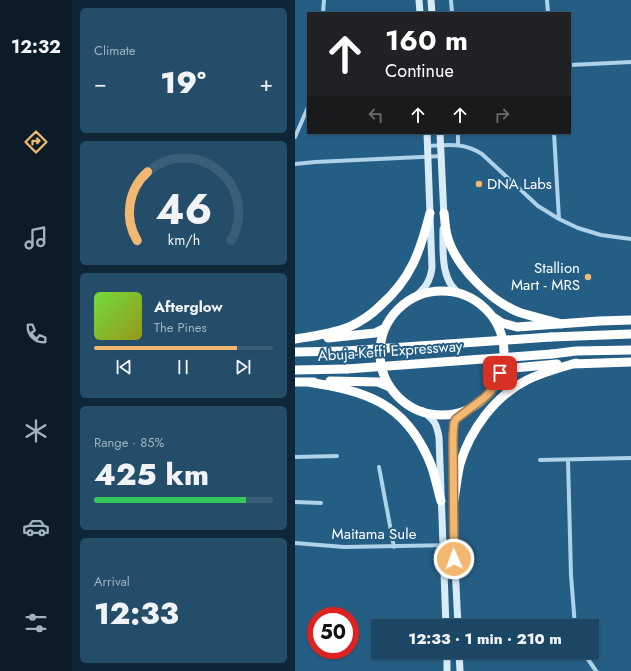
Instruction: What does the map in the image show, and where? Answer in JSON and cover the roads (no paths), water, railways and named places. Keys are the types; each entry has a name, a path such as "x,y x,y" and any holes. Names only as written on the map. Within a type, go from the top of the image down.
{"highway":[{"path":"295,340 324,335 351,326 366,318 390,298 401,284 416,258 430,213"},
{"path":"444,214 447,235 452,247 465,270 486,291 497,300 520,312 562,324"},
{"path":"631,320 517,327 502,323 476,302 462,295 445,291 428,292 415,297 396,311 385,328 382,338 380,359 386,379 405,402 423,411 441,414 451,414 469,408 484,398 504,374 514,368 576,363 631,362"},
{"path":"489,313 500,331 503,342 503,363 496,383"},
{"name":"Abuja-Keffi Expressway","path":"295,340 365,335 380,332 385,328"},
{"name":"Abuja-Keffi Expressway","path":"295,352 346,351 551,336 631,334"},
{"name":"Abuja-Keffi Expressway","path":"295,370 347,369 576,352 631,350"},
{"path":"454,500 460,464 472,435 488,411 508,393 526,380 549,370 576,363"},
{"name":"Abuja-Keffi Expressway","path":"295,382 373,381 382,383 392,388"},
{"path":"308,382 341,387 360,393 393,410 409,425 419,440 430,461 441,501"}],"main road":[{"path":"419,0 420,12"},
{"path":"431,0 432,12"},
{"path":"415,297 426,287 431,275 427,134"},
{"path":"440,134 444,214 443,250 447,276 452,287 462,295"},
{"path":"458,619 453,546 453,429 456,419 469,408"},
{"path":"423,411 434,420 439,436 446,619"},
{"path":"447,659 447,671"},
{"path":"459,659 460,671"}],"street":[{"path":"323,12 324,0"},
{"path":"451,0 452,12"},
{"path":"547,0 548,12"},
{"path":"571,64 631,62"},
{"path":"295,137 307,108"},
{"path":"458,134 458,144"},
{"path":"554,134 559,219"},
{"path":"428,146 458,144 474,149 482,154 538,206 559,219 578,228 601,235 631,239"},
{"path":"295,164 442,156"},
{"path":"295,457 337,456"},
{"path":"540,460 631,458"},
{"path":"568,460 571,575 574,619"},
{"path":"379,467 394,547"},
{"path":"295,502 321,503"},
{"name":"Maitama Sule","path":"295,543 343,547 453,546"},
{"path":"588,659 596,671"}],"place":[{"name":"DNA Labs","path":"479,184"},
{"name":"Stallion Mart - MRS","path":"588,277"}]}
